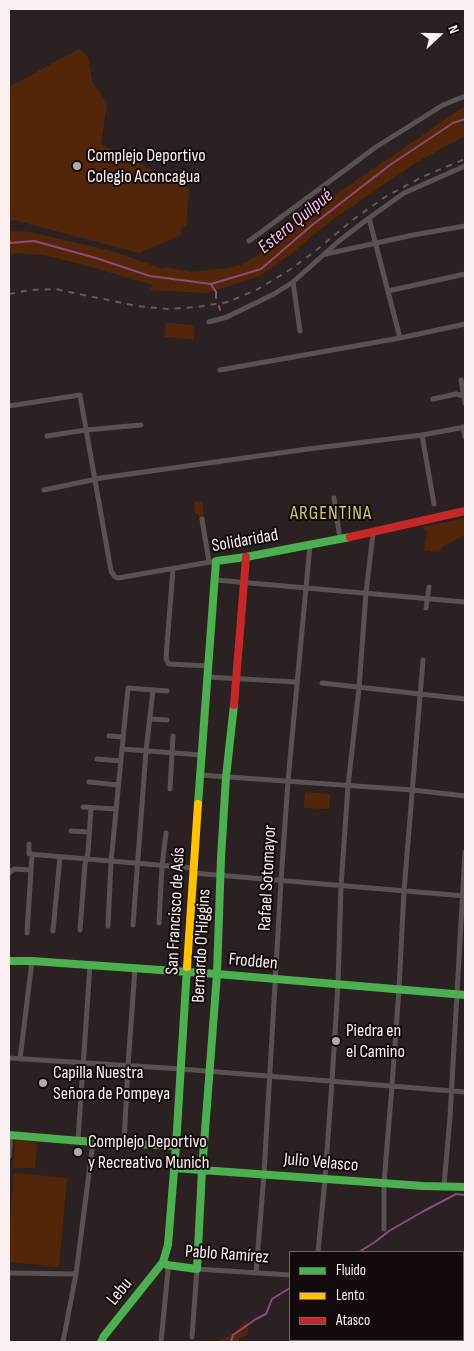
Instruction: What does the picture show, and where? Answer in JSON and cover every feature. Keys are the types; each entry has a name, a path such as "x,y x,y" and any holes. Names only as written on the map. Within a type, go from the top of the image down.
{"main road":[{"name":"Solidaridad","path":"212,562 373,533 465,511"},
{"name":"Bernardo O'Higgins","path":"197,1269 216,974 226,777 237,678 246,557"},
{"name":"San Francisco de Asís","path":"165,1264 176,1146 201,755 216,580 212,562"},
{"name":"Frodden","path":"9,961 216,974 461,995"},
{"path":"10,1135 176,1146"},
{"name":"Julio Velasco","path":"174,1168 423,1186 465,1186"},
{"name":"Pablo Ramírez","path":"165,1264 197,1269"},
{"name":"Lebu","path":"100,1342 165,1264"}],"street":[{"path":"249,241 376,147 444,105 465,96"},
{"path":"209,322 227,317 274,294 292,282 369,218 404,194 465,166"},
{"path":"369,218 400,338"},
{"path":"325,255 375,243 465,226"},
{"path":"388,291 465,274"},
{"path":"292,282 300,331"},
{"path":"220,370 400,338 465,324"},
{"path":"461,380 465,404"},
{"path":"9,406 80,394 94,480"},
{"path":"433,399 456,394 464,396"},
{"path":"47,436 141,425"},
{"path":"44,490 192,464 422,435 464,427 465,437"},
{"path":"422,435 434,504"},
{"name":"Solidaridad","path":"94,480 111,571 114,576 118,578 212,562"},
{"path":"334,498 340,539"},
{"path":"202,519 212,562"},
{"path":"318,1251 332,1081 338,984 341,886 348,786 373,533"},
{"name":"Rafael Sotomayor","path":"256,1273 264,1174 288,781 310,545"},
{"path":"173,569 167,661 169,664 209,666"},
{"path":"216,580 465,602"},
{"path":"426,608 428,587"},
{"path":"384,1229 384,1183 399,989 404,890 423,660"},
{"path":"208,677 296,682"},
{"path":"322,683 465,699"},
{"path":"108,926 111,862 128,688 167,691"},
{"path":"133,925 146,750 153,690"},
{"path":"150,719 167,720"},
{"path":"109,736 123,736"},
{"path":"170,789 173,736"},
{"path":"122,749 201,755"},
{"path":"97,759 121,761"},
{"path":"200,775 413,790 465,796"},
{"path":"89,782 118,785"},
{"path":"83,807 116,808"},
{"path":"80,930 91,808"},
{"path":"71,831 89,832"},
{"path":"158,923 166,833"},
{"path":"27,932 31,870 29,844"},
{"path":"444,1186 461,995 465,852"},
{"path":"30,854 162,866 220,876 464,896"},
{"path":"53,931 60,857"},
{"path":"9,873 14,869 31,870"},
{"path":"20,1059 32,961"},
{"path":"78,1140 90,965"},
{"path":"124,1143 135,968"},
{"path":"9,1058 181,1069 465,1092"},
{"path":"9,1157 10,1135"},
{"path":"63,1342 76,1274 93,1142"},
{"name":"San Francisco de Asís","path":"161,1342 168,1270 165,1264"},
{"name":"Pablo Ramírez","path":"197,1269 289,1275"},
{"name":"Bernardo O'Higgins","path":"192,1337 197,1269"},
{"path":"9,1273 76,1274"}],"shaded area":[{"name":"Complejo Deportivo Colegio Aconcagua","path":"79,49 88,56 92,81 107,103 101,144 189,189 186,226 180,230 181,235 139,253 14,220 9,222 9,87"},
{"path":"465,106 465,136 415,163 328,223 290,255 260,276 206,293 150,290 153,285 81,264 48,256 21,253 9,255 9,231 12,231 30,232 112,251 163,269 165,267 190,272 241,265 258,255 292,224"},
{"path":"166,323 194,325 193,339 165,337"},
{"path":"202,501 204,517 202,518 195,513 194,502"},
{"path":"465,518 465,535 442,547 439,552 424,551 427,533 423,527"},
{"path":"305,792 330,794 329,809 304,808"},
{"path":"15,1140 37,1142 35,1168 13,1168"},
{"path":"14,1173 67,1178 59,1267 9,1262 9,1231"},
{"path":"247,1320 248,1335 239,1338 239,1342 217,1342 230,1336"}],"waterway":[{"name":"Estero Quilpué","path":"9,243 34,241 96,258 150,276 211,284 261,269 311,226 390,165 453,123 465,119"},
{"path":"211,284 216,292 216,298"},
{"path":"219,306 220,310"},
{"path":"361,1251 389,1231 422,1212 456,1194 465,1195"},
{"path":"231,1342 233,1335 266,1314 272,1299 289,1289"}],"railway":[{"path":"9,294 31,290 55,289 137,306 167,309 228,302 258,289 288,271 385,197 422,177 465,159"}],"traffic: fast":[{"path":"198,804 216,561 350,537"},
{"path":"163,1262 167,1265 197,1269 202,1170 217,974 226,777 234,705"},
{"path":"9,961 217,974 465,995"},
{"path":"101,1342 163,1262 168,1245 187,967"},
{"path":"9,1135 176,1146"},
{"path":"174,1168 423,1186 465,1187"}],"traffic: slow":[{"path":"187,967 198,804"}],"traffic: jam":[{"path":"350,537 465,511"},
{"path":"234,705 246,557"}],"place":[{"name":"Complejo Deportivo Colegio Aconcagua","path":"77,166"},
{"name":"Piedra en el Camino","path":"336,1041"},
{"name":"Capilla Nuestra Señora de Pompeya","path":"43,1083"},
{"name":"Complejo Deportivo y Recreativo Munich","path":"78,1152"}],"district":[{"name":"ARGENTINA","path":"331,514"}]}
